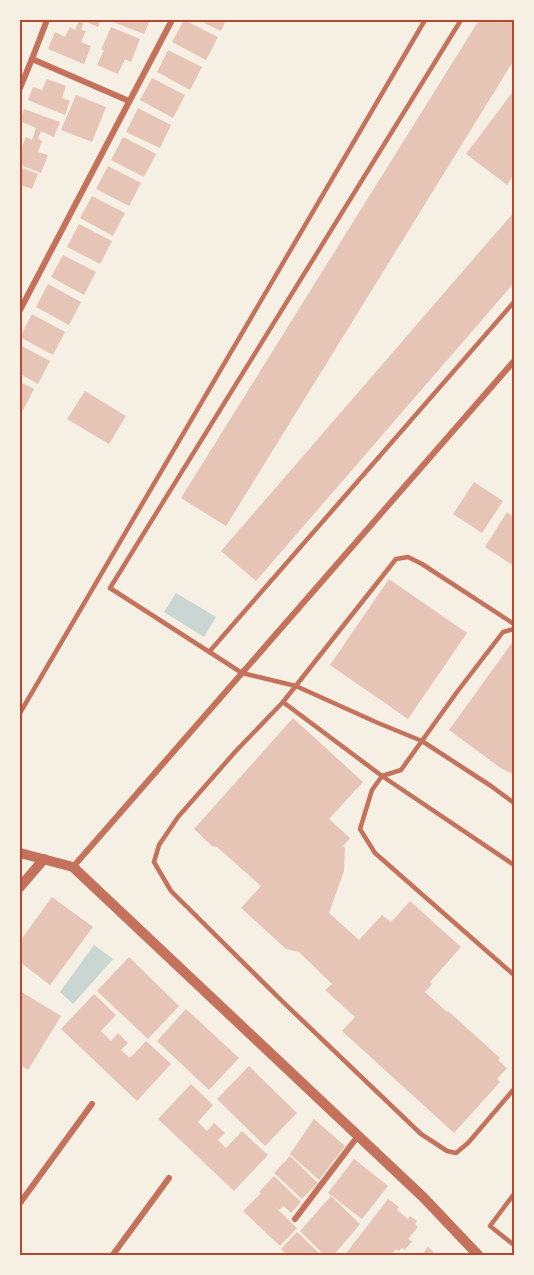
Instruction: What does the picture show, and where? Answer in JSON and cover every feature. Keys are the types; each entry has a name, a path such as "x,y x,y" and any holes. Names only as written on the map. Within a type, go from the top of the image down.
{"street":[{"path":"20,88 46,20"},
{"path":"20,310 172,20"},
{"path":"32,59 129,100"},
{"path":"73,867 514,361"},
{"path":"20,853 73,867 423,1197 479,1256"},
{"path":"20,887 44,859"},
{"path":"20,1203 92,1104"},
{"path":"296,1220 358,1136"},
{"path":"112,1256 169,1178"}],"lane":[{"path":"20,713 425,20"},
{"path":"461,20 110,588 242,673 296,686 422,741 514,803"},
{"path":"209,652 514,302"},
{"path":"514,624 422,564 408,557 396,559 283,702 178,817 159,844 154,862 171,891 282,1001 421,1134 447,1151 456,1153 468,1143 514,1089"},
{"path":"514,629 503,632 456,692 401,770 381,776 372,790 360,829 375,853 514,975"},
{"path":"283,702 381,776 514,865"},
{"path":"514,1194 490,1226 514,1245"}],"shaded area":[{"path":"176,593 216,617 204,637 164,612"},
{"path":"94,945 113,959 73,1004 60,992"}],"building":[{"path":"79,20 101,20 98,27 84,21 81,30 86,31 81,42 91,46 84,64 48,49 55,32 65,37 70,27 75,30"},
{"path":"108,20 150,20 144,34"},
{"path":"184,20 218,37 206,60 172,42"},
{"path":"198,20 226,20 221,31"},
{"path":"479,20 514,20 514,60 226,526 181,498"},
{"path":"111,27 140,39 131,62 125,59 118,74 97,65"},
{"path":"168,50 202,67 190,90 157,72"},
{"path":"152,78 185,95 173,118 140,100"},
{"path":"47,79 66,86 62,98 70,101 65,115 28,100 33,87 42,90"},
{"path":"514,90 514,174 507,185 466,154"},
{"path":"76,95 106,107 92,142 61,130"},
{"path":"138,108 171,125 160,148 126,132"},
{"path":"24,109 60,122 54,137 41,131 38,139 42,141 38,152 48,155 41,173 20,165 20,146 22,147 26,137 32,140 36,128 20,121"},
{"path":"123,137 156,154 144,177 111,160"},
{"path":"108,166 141,183 129,206 96,189"},
{"path":"20,167 38,174 32,189 20,185"},
{"path":"92,196 125,213 113,236 80,218"},
{"path":"514,212 514,283 256,581 221,551"},
{"path":"79,224 112,241 100,264 67,247"},
{"path":"63,255 96,272 84,295 51,277"},
{"path":"48,284 81,302 69,325 36,307"},
{"path":"32,314 65,332 53,355 20,337"},
{"path":"20,345 50,361 38,384 20,374"},
{"path":"20,382 34,389 22,412 20,411"},
{"path":"85,391 126,416 109,444 67,419"},
{"path":"474,482 503,501 482,533 453,514"},
{"path":"507,512 514,517 514,566 485,547"},
{"path":"389,579 467,633 408,719 330,665"},
{"path":"514,640 514,774 502,769 449,730"},
{"path":"293,718 363,782 329,819 350,838 343,846 345,848 344,871 329,913 359,940 382,915 391,922 410,901 461,947 430,982 432,984 425,992 500,1058 498,1060 507,1068 497,1079 500,1082 454,1133 342,1031 355,1017 325,990 332,984 299,952 286,949 241,908 261,886 194,829"},
{"path":"52,897 93,927 50,985 20,962 20,941"},
{"path":"129,957 179,1006 148,1039 97,991"},
{"path":"20,991 61,1016 28,1070 20,1065"},
{"path":"94,994 116,1015 101,1031 111,1041 118,1033 128,1043 121,1050 130,1058 146,1041 171,1064 137,1101 61,1029"},
{"path":"186,1009 239,1058 209,1090 157,1041"},
{"path":"249,1066 297,1113 265,1146 217,1099"},
{"path":"191,1084 213,1105 198,1122 207,1131 214,1123 225,1133 218,1140 226,1148 242,1131 268,1155 234,1191 158,1119"},
{"path":"314,1119 345,1146 319,1180 290,1154"},
{"path":"290,1156 318,1183 302,1199 274,1173"},
{"path":"354,1159 388,1186 362,1219 328,1193"},
{"path":"274,1176 301,1202 291,1213 284,1206 279,1210 274,1206 297,1228 280,1246 243,1211"},
{"path":"331,1196 360,1224 333,1256 325,1256 300,1231"},
{"path":"388,1199 399,1207 397,1210 408,1219 410,1216 417,1221 415,1224 418,1227 408,1239 412,1241 405,1250 396,1249 390,1256 344,1256"},
{"path":"297,1232 322,1256 288,1256 281,1249"},
{"path":"428,1247 438,1256 421,1256"}]}
